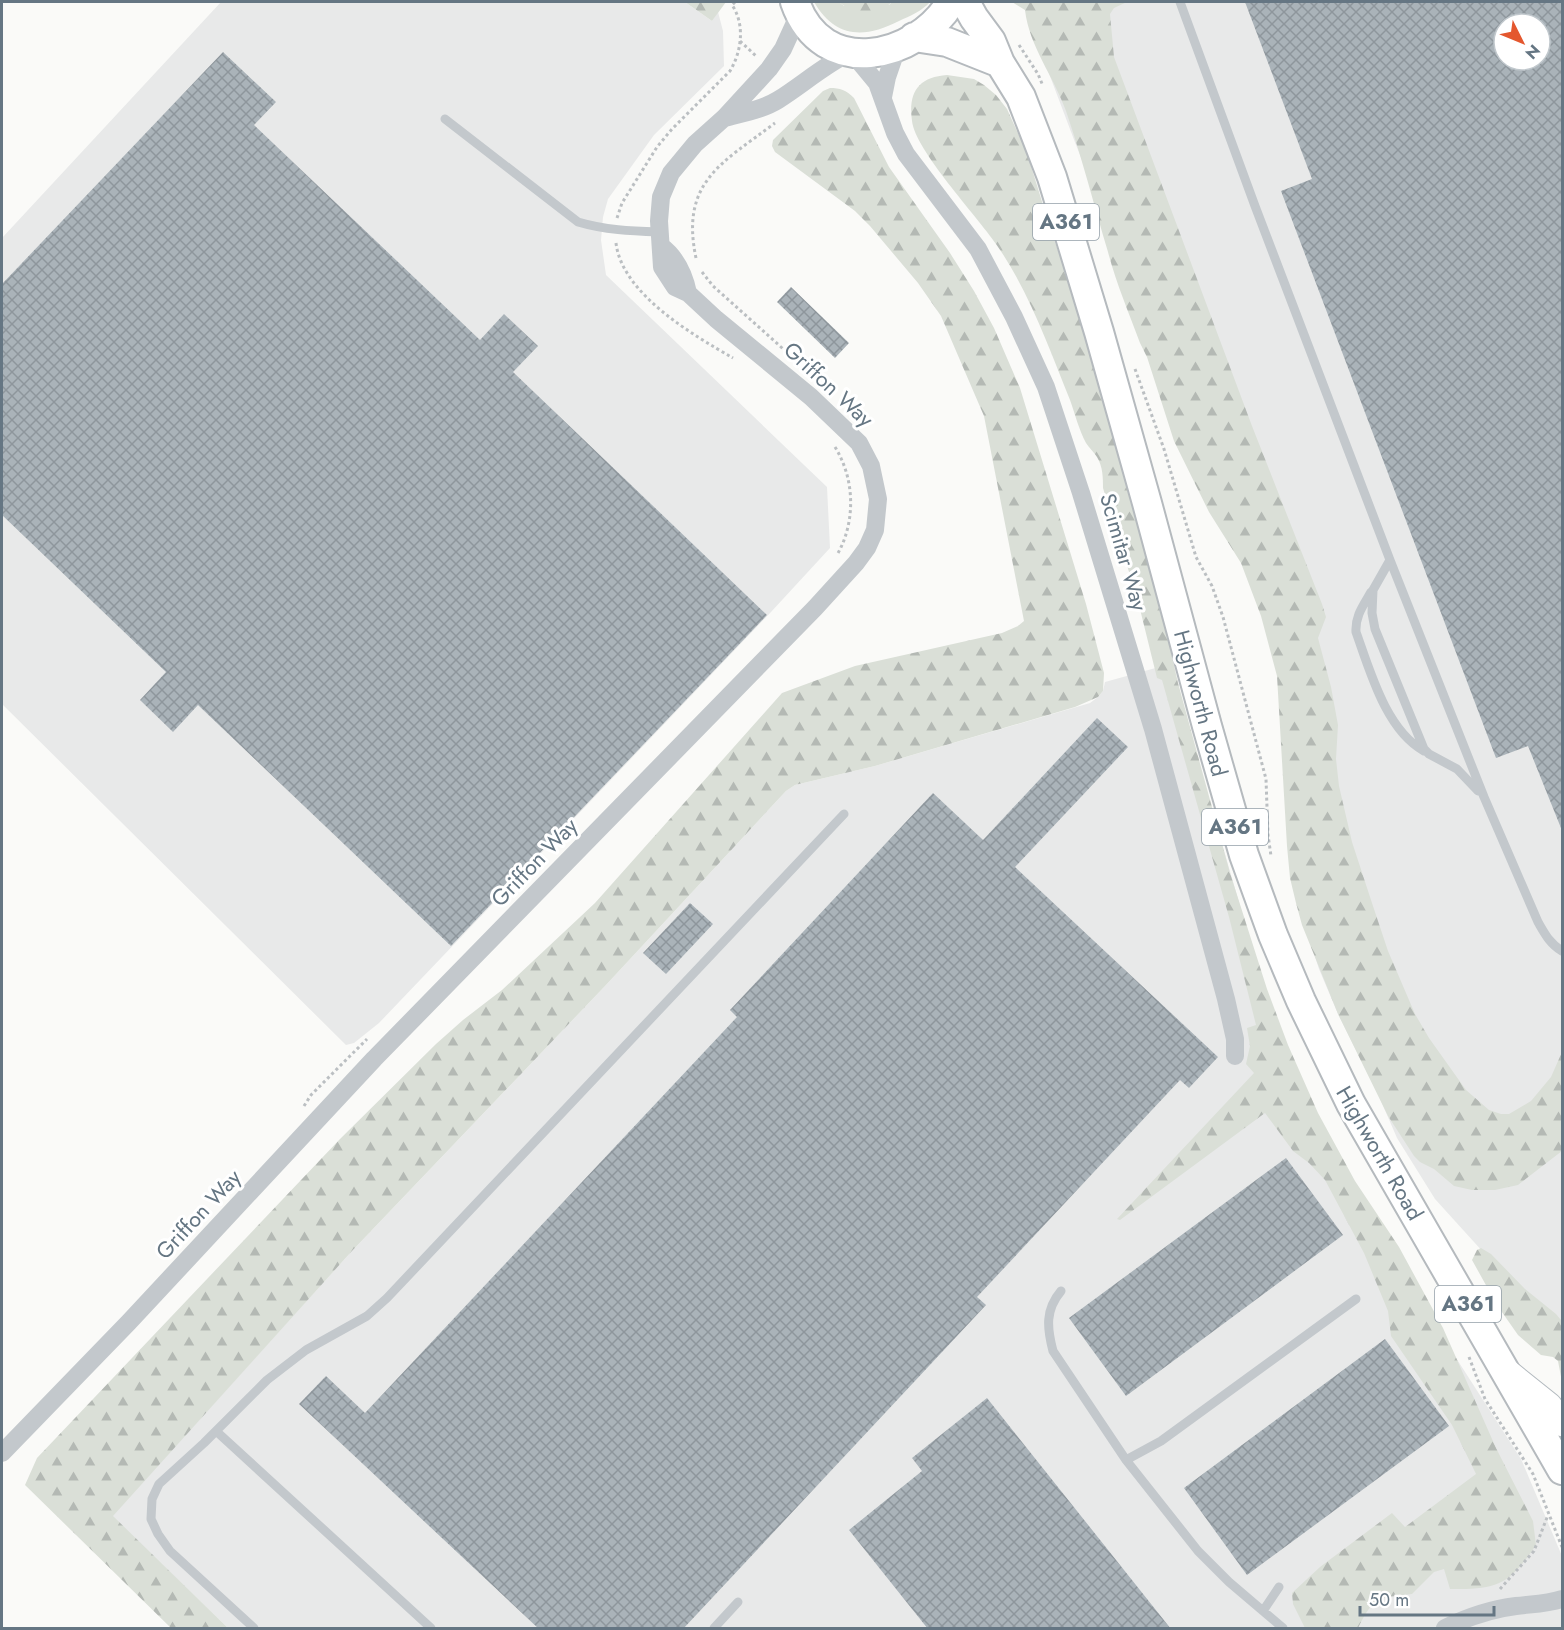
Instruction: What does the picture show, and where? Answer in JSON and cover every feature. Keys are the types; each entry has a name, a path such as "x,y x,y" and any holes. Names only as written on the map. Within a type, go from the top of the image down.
{"main road":[{"path":"797,8 816,35 841,51 869,54 906,41 938,20 951,2"},
{"name":"Highworth Road","path":"965,2 991,41 1008,52 1021,97 1075,251 1147,503 1233,822 1273,935 1324,1053 1351,1104 1563,1470"},
{"path":"906,41 947,42 1008,52"},
{"path":"1508,1373 1549,1406 1563,1423"}],"street":[{"path":"660,239 661,197 671,173 695,144 724,118 776,59 791,34 797,8"},
{"path":"883,97 887,76 906,41"},
{"path":"724,118 777,101 821,69 851,53"},
{"name":"Scimitar Way","path":"851,53 873,76 895,133 906,154 983,256 1019,326 1046,387 1153,729 1226,999 1235,1039 1235,1056"},
{"name":"Griffon Way","path":"2,1453 137,1314 374,1059 822,601 867,548 875,530 878,499 871,466 859,443 811,397 688,293 686,280 673,255 660,239"},
{"path":"1445,1629 1473,1616 1515,1606 1557,1602"}],"lane":[{"path":"1181,4 1390,560 1484,797 1542,929 1554,946 1563,951"},
{"path":"445,119 578,222 596,228 660,239"},
{"path":"1390,560 1359,612 1356,622 1359,640 1394,724 1411,742 1457,769 1484,797"},
{"path":"1373,590 1371,607 1375,629 1418,736 1429,754"},
{"path":"254,1629 187,1568 170,1551 158,1534 151,1519 152,1499 159,1484 267,1380 306,1350 367,1316 387,1298 844,814"},
{"path":"1061,1291 1053,1301 1048,1314 1048,1330 1053,1351 1126,1460 1198,1551 1229,1582 1283,1629"},
{"path":"1126,1460 1161,1441 1356,1299"},
{"path":"216,1431 431,1629"},
{"path":"1263,1611 1279,1587"},
{"path":"714,1629 738,1602"}],"path":[{"path":"733,358 689,333 666,315 633,282 620,261 616,231 622,203 657,147 735,64 741,30 738,14 732,5 735,2"},
{"path":"1008,52 1038,74 1046,93"},
{"path":"697,262 692,230 695,207 702,186 716,169 784,116"},
{"path":"700,268 713,286 793,357"},
{"path":"1133,363 1164,449 1196,557 1216,597 1234,656 1266,779 1268,835 1272,866"},
{"path":"830,441 839,453 844,466 851,498 849,527 833,562"},
{"path":"311,1095 370,1036"},
{"path":"1468,1354 1485,1399 1527,1462 1563,1547"},
{"path":"1473,1616 1527,1560 1542,1534 1549,1514"}],"shaded area":[{"path":"221,2 685,2 712,21 718,12 723,31 724,66 654,135 608,199 603,217 601,240 606,275 827,487 830,548 379,1023 354,1043 346,1045 2,704 2,238"},
{"path":"1022,2 1562,2 1562,1339 1435,1199 1397,1138 1319,969 1293,889 1289,848 1284,663 1076,145"},
{"path":"1170,664 1280,1044 1352,1196 1521,1459 1562,1556 1562,1628 228,1628 112,1516 352,1251 606,985 786,791 795,785 875,766 1090,703 1103,691 1105,682"}],"green space":[{"path":"685,2 726,2 712,21"},
{"path":"814,2 839,2 844,6 930,2 916,13 886,27 874,31 851,32 831,23"},
{"path":"839,2 892,2 880,10 859,12"},
{"path":"1012,2 1127,2 1114,8 1110,14 1114,57 1326,617 1318,638 1338,725 1336,759 1339,786 1352,842 1388,951 1415,1014 1429,1038 1466,1090 1489,1110 1509,1114 1531,1101 1551,1077 1562,1052 1562,1151 1518,1185 1495,1190 1472,1190 1454,1186 1434,1169 1420,1162 1388,1116 1338,1014 1302,925 1290,878 1277,676 1261,616 1241,563 1209,512 1174,441 1147,357 1115,275 1066,111 1031,36 1025,10"},
{"path":"947,75 974,79 996,95 1007,109 1027,153 1052,234 1087,330 1148,550 1178,683 1230,873 1267,989 1288,1045 1318,1113 1355,1181 1399,1247 1443,1328 1496,1448 1533,1521 1536,1545 1510,1577 1491,1586 1450,1589 1444,1569 1434,1572 1412,1594 1378,1600 1368,1610 1358,1628 1305,1628 1293,1604 1292,1593 1320,1567 1392,1513 1405,1527 1476,1474 1452,1425 1391,1336 1388,1311 1364,1253 1325,1180 1309,1163 1293,1151 1265,1113 1120,1220 1117,1219 1254,1073 1246,1064 1250,1046 1247,1028 1256,1025 1229,917 1162,680 1157,678 1138,601 1103,488 1103,476 1097,457 1087,445 1046,341 1018,280 996,244 924,149 912,121 912,102 917,88 929,79"},
{"path":"830,88 843,90 854,98 889,167 950,253 994,328 1020,388 1086,604 1104,673 1103,691 1098,697 1075,707 875,766 795,785 786,791 606,985 352,1251 113,1516 228,1628 171,1628 25,1485 37,1458 340,1139 436,1044 502,990 595,903 782,693 855,666 1002,633 1024,621 984,416 941,316 918,283 870,226 855,211 775,152 772,146 773,140 823,91"},
{"path":"1172,540 1250,823 1245,825 1168,541"},
{"path":"1481,1248 1491,1254 1525,1289 1561,1320 1562,1382 1558,1361 1553,1357 1541,1355 1518,1335 1497,1305 1472,1260 1477,1250"}],"building":[{"path":"1245,2 1563,2 1563,833 1528,746 1496,758 1281,191 1312,179"},
{"path":"223,52 276,102 254,125 480,340 504,314 538,346 513,372 767,615 451,946 198,705 173,732 140,700 166,672 2,515 2,284"},
{"path":"791,287 849,343 835,358 777,302"},
{"path":"1097,718 1128,747 1015,867 1218,1057 1189,1088 1180,1080 977,1297 986,1305 683,1629 539,1629 299,1404 326,1376 365,1413 737,1017 730,1010 933,793 983,840"},
{"path":"690,903 713,924 666,974 643,953"},
{"path":"1286,1158 1343,1235 1126,1396 1069,1318"},
{"path":"1385,1339 1449,1426 1247,1575 1184,1488"},
{"path":"987,1398 1171,1629 928,1629 849,1530 922,1471 912,1458"}]}
